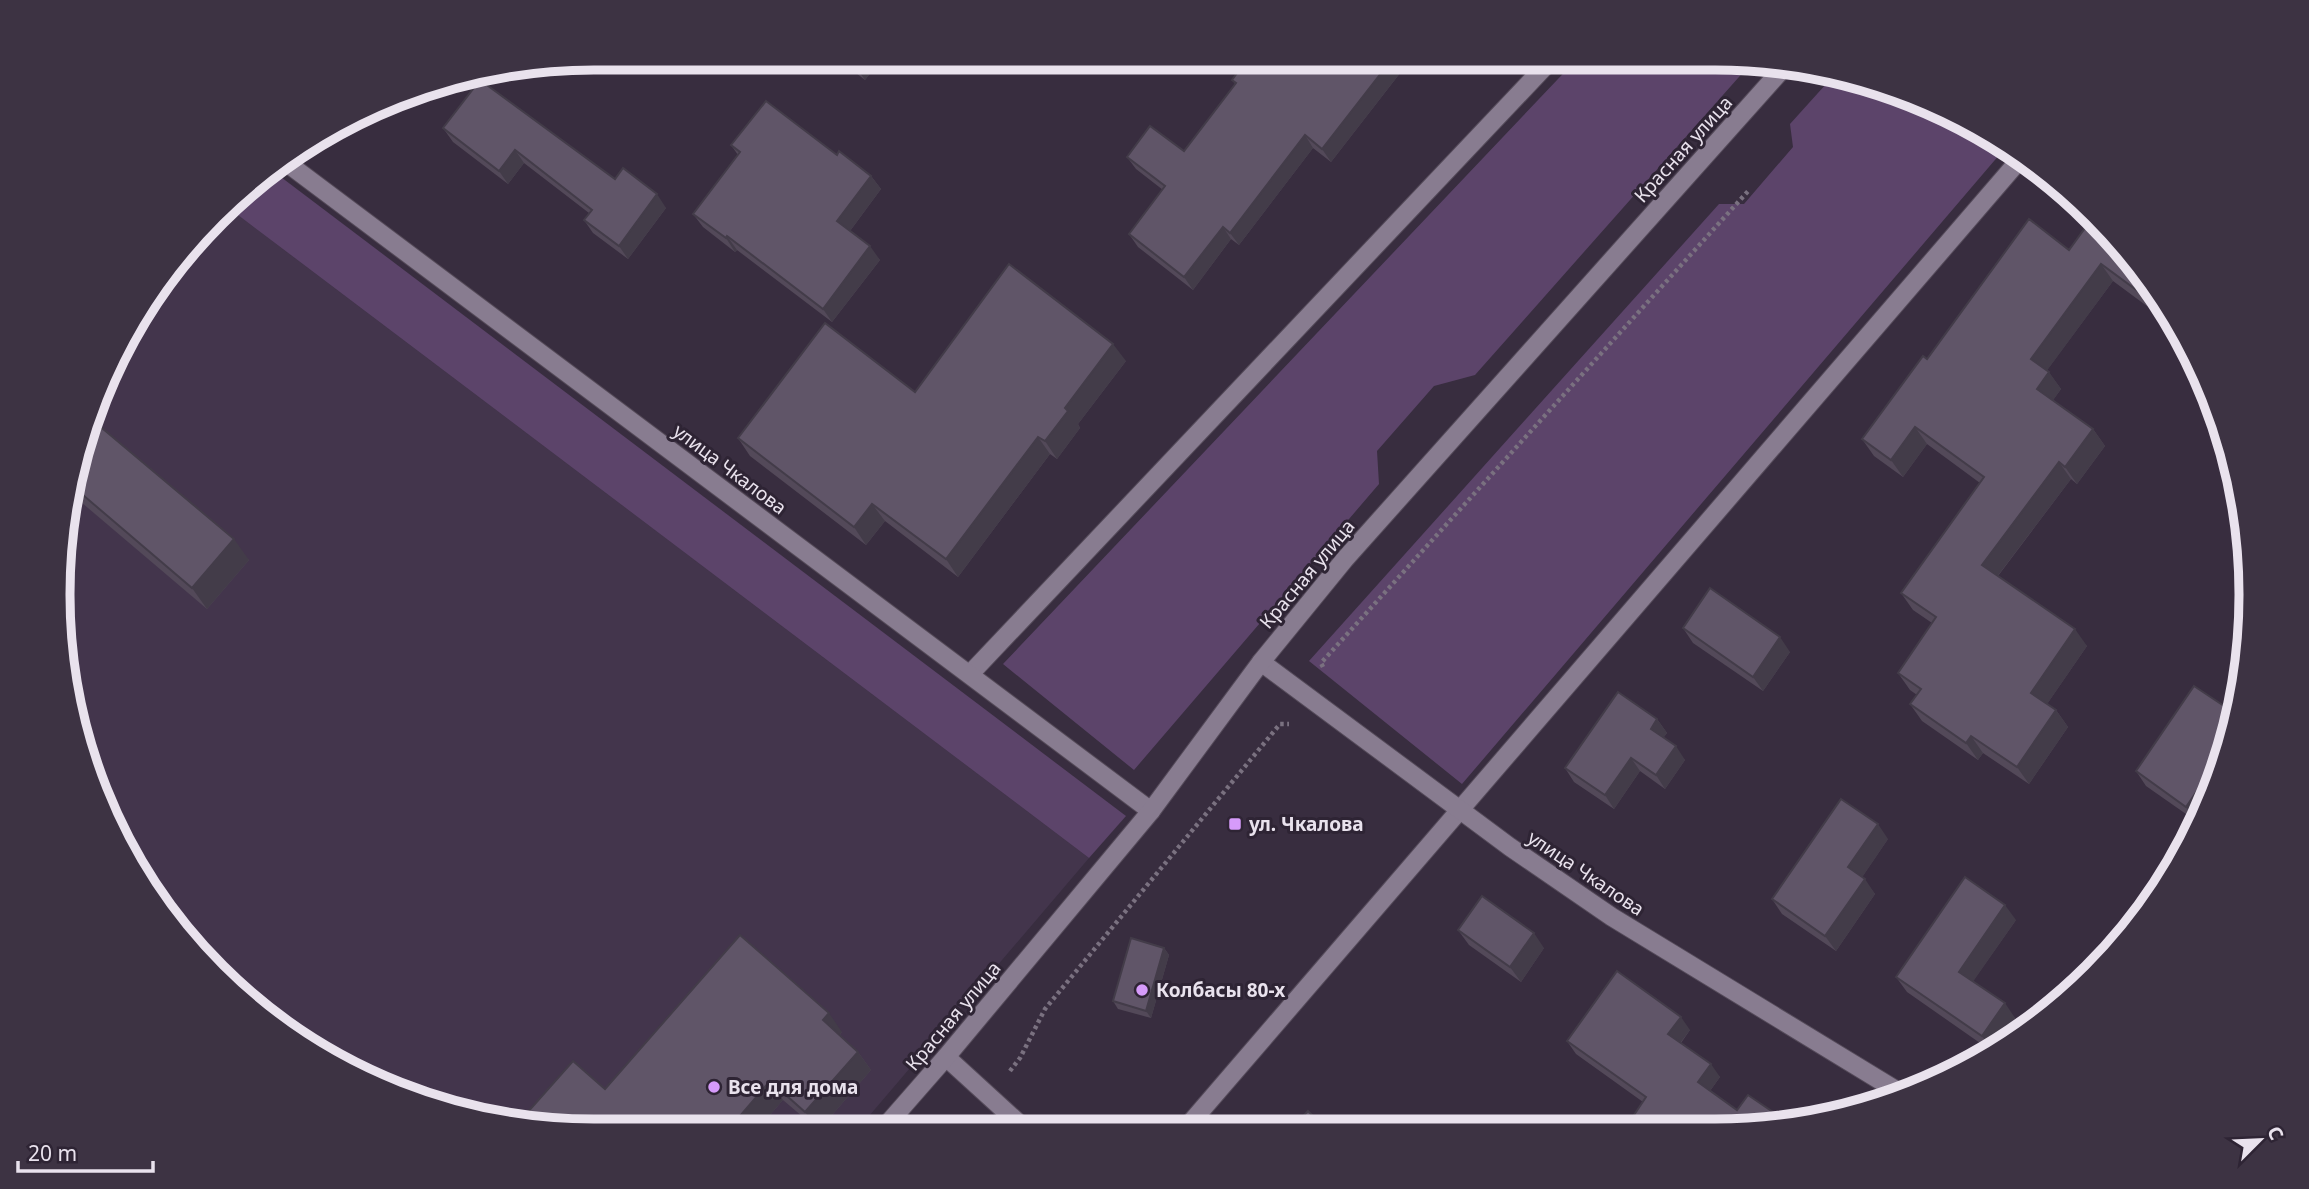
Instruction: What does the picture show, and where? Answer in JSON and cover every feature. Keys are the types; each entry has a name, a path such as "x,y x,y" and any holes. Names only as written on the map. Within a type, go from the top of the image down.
{"street":[{"path":"970,674 1542,70"},
{"name":"Красная улица","path":"892,1119 1151,811 1261,662 1345,559 1778,74"},
{"path":"1194,1119 2015,165"},
{"name":"улица Чкалова","path":"291,166 1151,811"},
{"name":"улица Чкалова","path":"1261,662 1460,810 1612,917 1892,1088"},
{"path":"946,1057 1014,1119"}],"path":[{"path":"967,1119 1020,1058 1045,1009 1280,724 1307,725 1331,694 1321,663 1750,189"}],"shaded area":[{"path":"1567,70 1744,71 1475,375 1434,386 1377,451 1379,484 1134,770 1003,664"},
{"path":"1827,83 1915,110 2000,154 1462,784 1309,661 1719,204 1744,204 1793,147 1790,124"},
{"path":"279,175 1126,816 1089,858 235,213"},
{"path":"235,213 1089,858 867,1119 594,1119 526,1115 492,1109 426,1091 332,1049 275,1011 249,989 178,914 140,857 124,826 98,763 88,730 74,663 71,629 74,526 80,492 98,426 140,332 178,275"}],"building":[{"path":"1239,70 1383,70 1322,149 1305,135 1230,233 1223,227 1184,277 1129,234 1165,186 1127,157 1150,126 1184,151 1236,83 1232,80"},
{"path":"483,82 615,179 623,168 657,194 619,246 584,220 592,210 515,150 499,171 443,128 477,84"},
{"path":"766,101 837,155 839,151 871,176 837,221 870,246 823,309 727,236 726,238 693,214 740,152 731,145"},
{"path":"2029,219 2069,250 2087,226 2131,275 2148,298 2101,264 2031,359 2049,372 2037,389 2093,429 2065,467 2059,462 1982,565 2075,629 2031,693 2056,710 2017,767 1971,736 1966,743 1910,704 1921,689 1898,673 1936,617 1901,593 1984,477 1915,427 1891,460 1862,439 1923,356 1927,359"},
{"path":"1009,264 1113,344 1065,408 1068,411 1045,441 1038,437 946,559 872,504 854,527 738,438 825,323 915,392"},
{"path":"98,425 234,539 192,588 80,492"},
{"path":"1710,588 1780,637 1753,677 1683,628"},
{"path":"2194,686 2226,708 2205,779 2186,807 2136,771"},
{"path":"1618,692 1657,719 1651,729 1676,746 1656,775 1631,758 1605,795 1565,768"},
{"path":"1841,799 1878,824 1848,867 1865,879 1825,936 1772,899"},
{"path":"1965,877 2005,905 1959,972 2005,1003 1982,1036 1896,977"},
{"path":"1482,896 1534,933 1510,967 1458,930"},
{"path":"740,935 829,1013 823,1020 858,1052 805,1112 770,1081 737,1119 594,1119 525,1115 573,1061 605,1089"},
{"path":"1131,938 1164,948 1146,1011 1113,1001"},
{"path":"1617,971 1681,1017 1668,1034 1711,1064 1698,1082 1737,1110 1748,1095 1778,1115 1631,1119 1646,1097 1567,1041"},
{"path":"1308,1111 1316,1119 1300,1119"}],"place":[{"name":"ул. Чкалова","path":"1235,824"},
{"name":"Колбасы 80-х","path":"1142,990"},
{"name":"Все для дома","path":"714,1087"}]}
